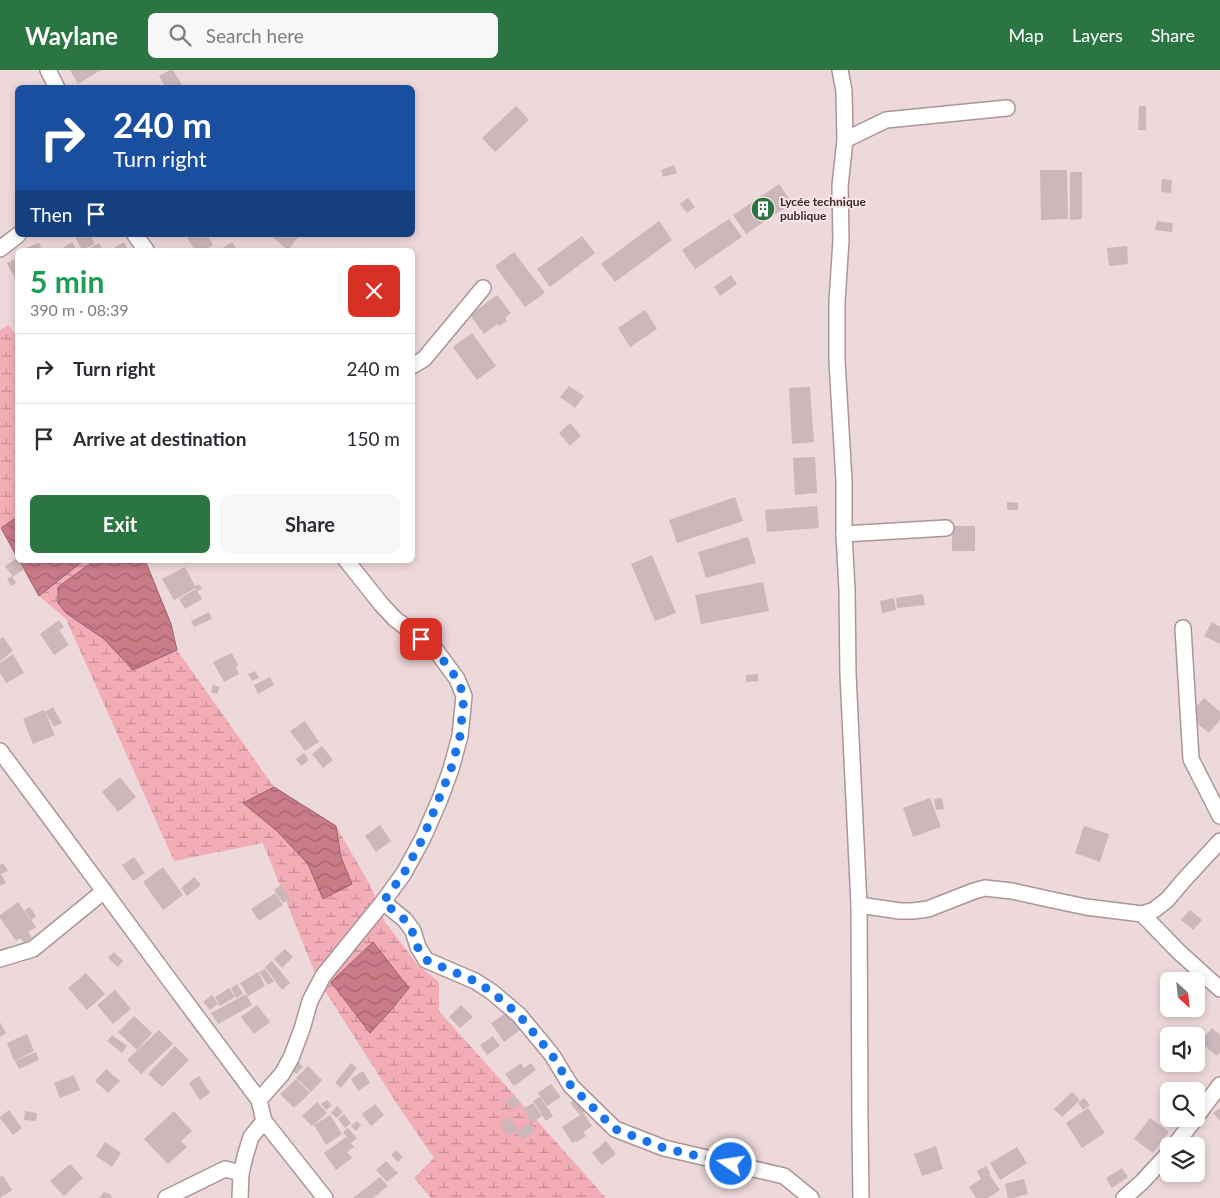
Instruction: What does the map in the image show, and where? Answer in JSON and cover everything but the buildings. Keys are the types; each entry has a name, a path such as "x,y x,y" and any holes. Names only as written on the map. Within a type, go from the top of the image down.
{"street":[{"path":"48,70 56,85"},
{"path":"840,70 844,91 845,140 840,186 841,240 837,302 837,361 844,481 848,674 859,905 862,1198"},
{"path":"845,140 886,120 1007,108"},
{"path":"0,249 15,237"},
{"path":"136,237 145,248"},
{"path":"415,364 424,359 483,288"},
{"path":"844,534 946,528"},
{"path":"259,1100 282,1074 302,1029 310,1001 323,976 404,873 423,838 440,799 460,736 464,696 457,679 435,649 395,619 348,563"},
{"path":"1183,628 1190,759 1220,816"},
{"path":"0,751 259,1100 264,1121 325,1198"},
{"path":"859,905 913,911 928,908 985,888 1012,891 1086,907 1142,914 1154,910 1167,900 1220,841"},
{"path":"0,959 33,949 104,891"},
{"path":"383,902 405,920 412,931 418,948 426,960 475,981 492,992 519,1015 552,1055 571,1086 615,1129 664,1148 784,1176 811,1198"},
{"path":"1142,914 1179,952 1220,988"},
{"path":"1205,1104 1220,1084"},
{"path":"240,1198 241,1173 251,1138 264,1121"},
{"path":"1124,1198 1160,1163"},
{"path":"166,1198 224,1169 241,1173"}],"green space":[{"path":"8,325 15,334 15,553 0,526 0,330"},
{"path":"21,563 146,563 171,624 177,650 274,787 336,826 370,885 385,922 417,964 439,982 439,1011 606,1198 431,1198 414,1178 434,1158 318,980 263,843 174,861 66,619 39,596"}],"water":[{"path":"15,518 15,553 1,528"},
{"path":"21,563 80,563 39,596"},
{"path":"91,563 146,563 171,624 177,650 133,670 104,639 66,613 58,603 58,587"},
{"path":"274,787 336,826 341,857 352,884 323,899 308,864 277,831 243,803"},
{"path":"373,942 409,988 370,1033 331,982"}],"place":[{"name":"Lycée technique publique","path":"763,209"}],"route":[{"path":"421,639 435,649 457,679 464,696 460,736 451,769 423,838 404,873 383,902 405,920 412,931 418,948 426,960 475,981 492,992 519,1015 552,1055 571,1086 615,1129 664,1148 731,1164"}]}
